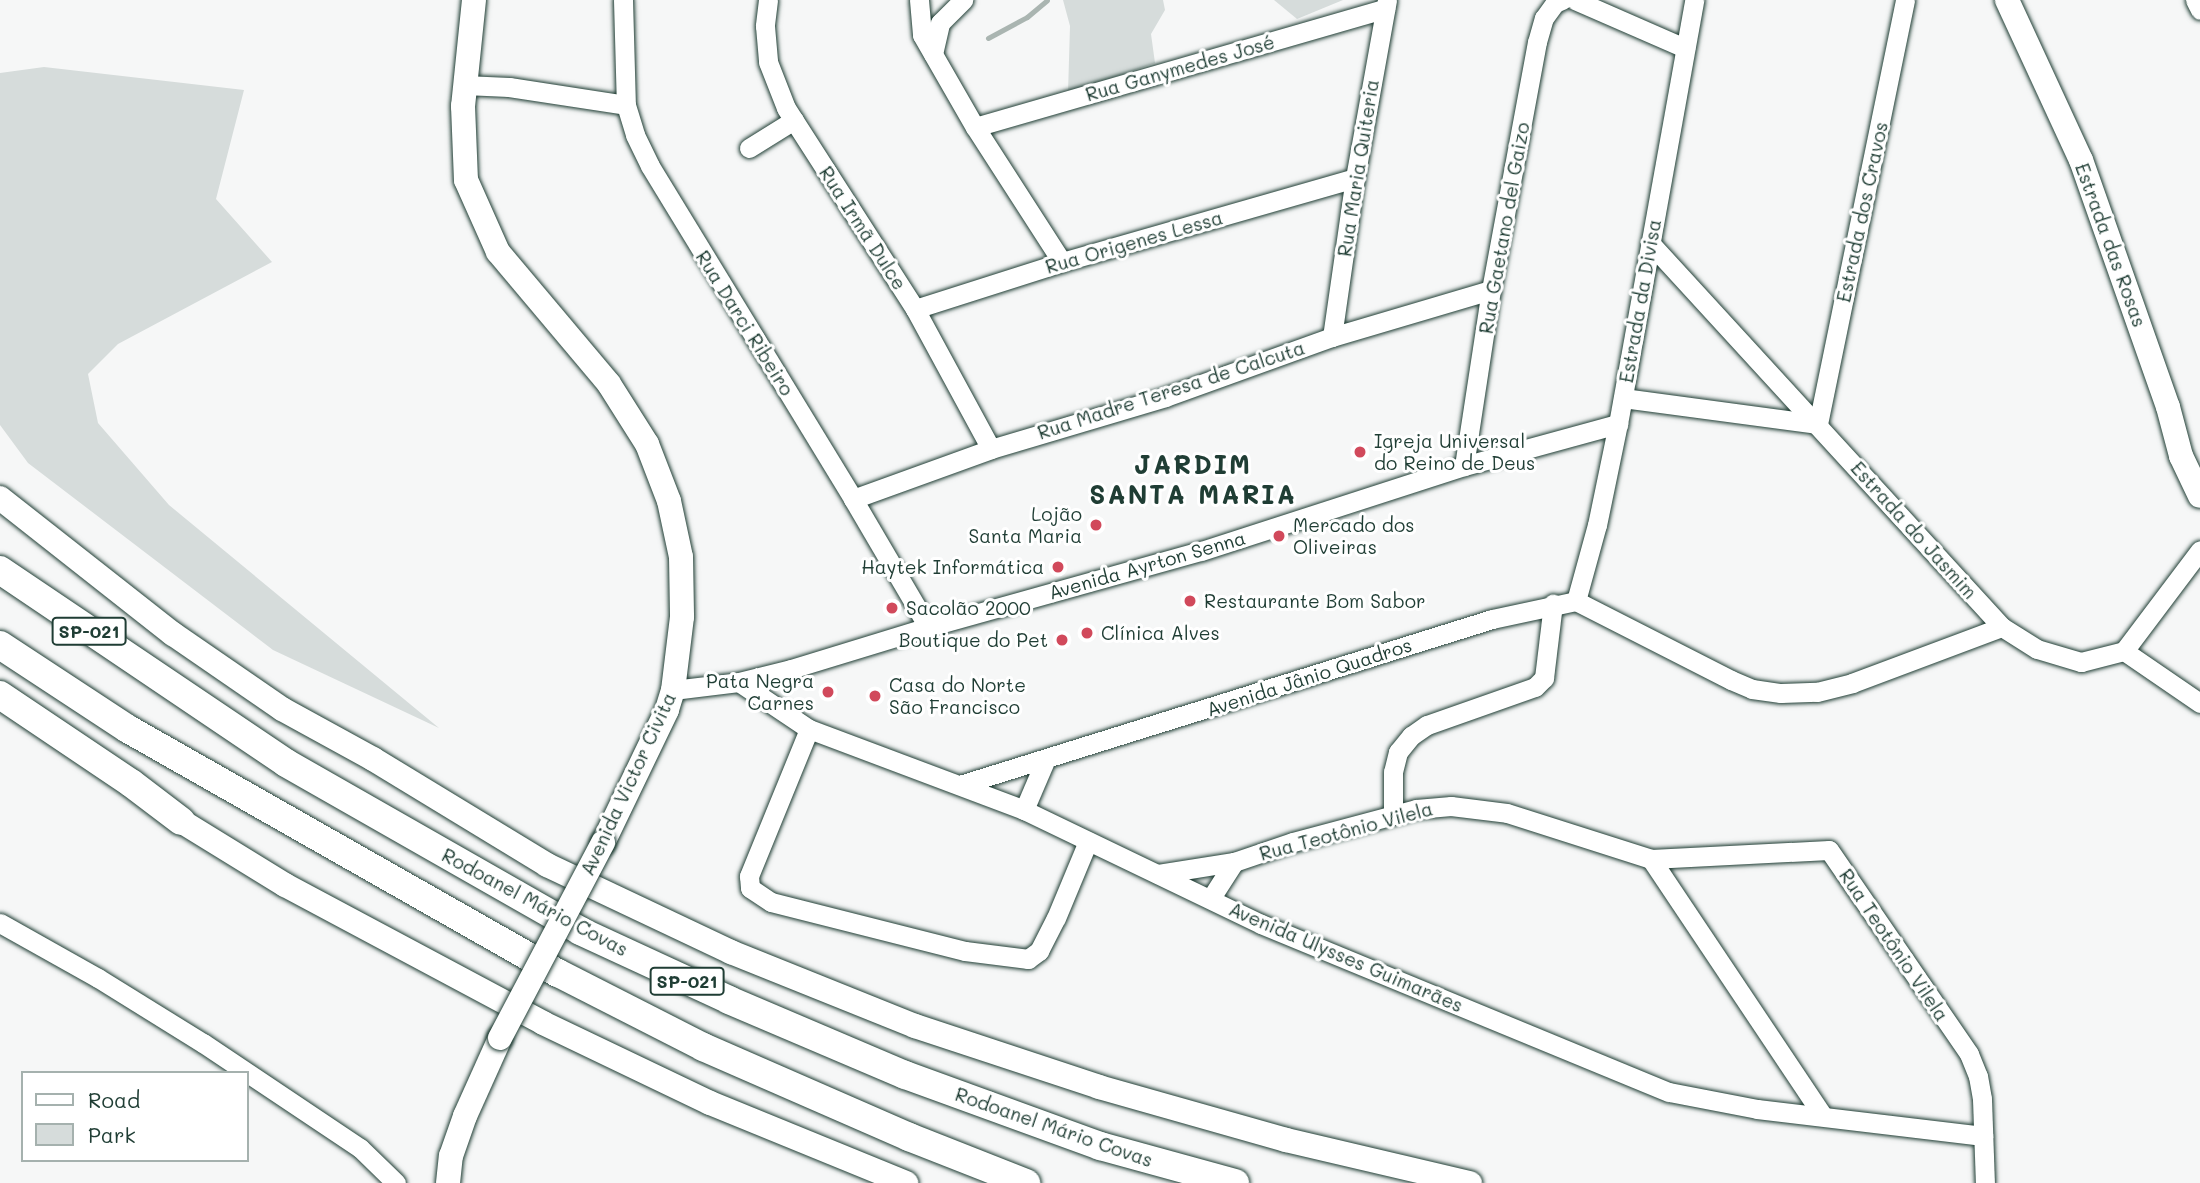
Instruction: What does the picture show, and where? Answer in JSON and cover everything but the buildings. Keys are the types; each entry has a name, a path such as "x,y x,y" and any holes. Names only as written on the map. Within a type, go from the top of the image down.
{"highway":[{"name":"Rodoanel Mário Covas","path":"0,570 286,763 580,931 729,1000 905,1075 1100,1146 1235,1183"},
{"name":"SP-021","path":"0,645 128,729 558,973 703,1047 909,1138 1026,1183"},
{"path":"0,695 131,783 181,821"},
{"path":"0,713 126,793 181,821"}],"main road":[{"name":"Avenida Victor Civita","path":"448,1183 451,1156 465,1116 500,1038 603,843 667,710 673,690 682,617 681,557 669,501 647,444 609,383 498,252 466,180 462,142 464,85 474,0"},
{"name":"Estrada das Rosas","path":"2007,0 2081,160 2147,344 2181,456 2200,496"},
{"path":"0,498 173,634 282,709 373,759 547,865 719,946 915,1026 1099,1087 1286,1140 1470,1183"},
{"path":"181,821 285,885 555,1028 710,1103 906,1183"}],"street":[{"name":"Rua Darci Ribeiro","path":"623,0 626,105 635,135 650,166 928,627"},
{"name":"Rua Irmã Dulce","path":"768,0 765,26 768,62 794,120 915,309 991,449"},
{"path":"919,0 922,34 975,127 1062,262"},
{"path":"933,54 943,0"},
{"path":"940,23 962,0"},
{"name":"Rua Gaetano del Gaizo","path":"1464,466 1492,290 1537,42 1544,18 1555,3 1562,0"},
{"path":"1575,0 1685,48"},
{"name":"Estrada da Divisa","path":"1576,601 1597,525 1618,424 1694,0"},
{"name":"Estrada dos Cravos","path":"1818,424 1905,0"},
{"path":"2195,0 2200,10"},
{"name":"Rua Ganymedes José","path":"975,127 1386,5"},
{"name":"Rua Maria Quiteria","path":"1332,337 1355,178 1386,5"},
{"path":"464,85 509,87 626,105"},
{"path":"749,148 794,120"},
{"name":"Rua Origenes Lessa","path":"915,309 1062,262 1355,178"},
{"name":"Estrada do Jasmim","path":"1650,243 2002,628 2037,649 2081,662 2124,651"},
{"name":"Rua Madre Teresa de Calcuta","path":"853,499 991,449 1165,397 1332,337 1492,290"},
{"path":"1623,398 1818,424"},
{"name":"Avenida Ayrton Senna","path":"673,690 739,682 1201,551 1464,466 1618,424"},
{"path":"2200,550 2124,651 2200,703"},
{"path":"1576,601 1731,680 1752,689 1781,693 1818,692 1852,683 2002,628"},
{"name":"Avenida Jânio Quadros","path":"963,784 1045,761 1492,619 1576,601"},
{"path":"1393,816 1393,772 1398,752 1411,736 1427,725 1535,687 1544,678 1553,604"},
{"name":"Avenida Ulysses Guimarães","path":"739,682 808,729 963,784 1024,810 1261,924 1669,1093 1757,1109 1983,1136"},
{"path":"808,729 748,876 750,888 771,902 1016,960 1028,959 1039,951 1088,841"},
{"path":"1024,810 1045,761"},
{"name":"Rua Teotônio Vilela","path":"1158,874 1234,862 1416,809 1475,807 1507,813 1651,859 1829,850 1969,1054 1978,1076 1982,1099 1985,1183"},
{"path":"1651,859 1823,1116"},
{"name":"Rua Teotônio Vilela","path":"1211,898 1234,862"},
{"path":"0,923 98,978 244,1071"},
{"path":"248,1074 360,1148 396,1183"}],"green space":[{"path":"1063,0 1163,0 1165,10 1151,34 1155,63 1068,93 1070,26"},
{"path":"1274,0 1343,0 1297,19"},
{"path":"44,67 244,90 216,199 272,262 118,344 88,374 98,423 169,505 439,728 273,650 28,463 0,425 0,73"}],"waterway":[{"path":"988,38 1027,17 1047,0"}],"place":[{"name":"Igreja Universal do Reino de Deus","path":"1360,452"},
{"name":"Lojão Santa Maria","path":"1096,525"},
{"name":"Mercado dos Oliveiras","path":"1279,536"},
{"name":"Haytek Informática","path":"1058,567"},
{"name":"Restaurante Bom Sabor","path":"1190,601"},
{"name":"Sacolão 2000","path":"892,608"},
{"name":"Clínica Alves","path":"1087,633"},
{"name":"Boutique do Pet","path":"1062,640"},
{"name":"Pata Negra Carnes","path":"828,692"},
{"name":"Casa do Norte São Francisco","path":"875,696"}],"district":[{"name":"JARDIM SANTA MARIA","path":"1193,480"}]}
